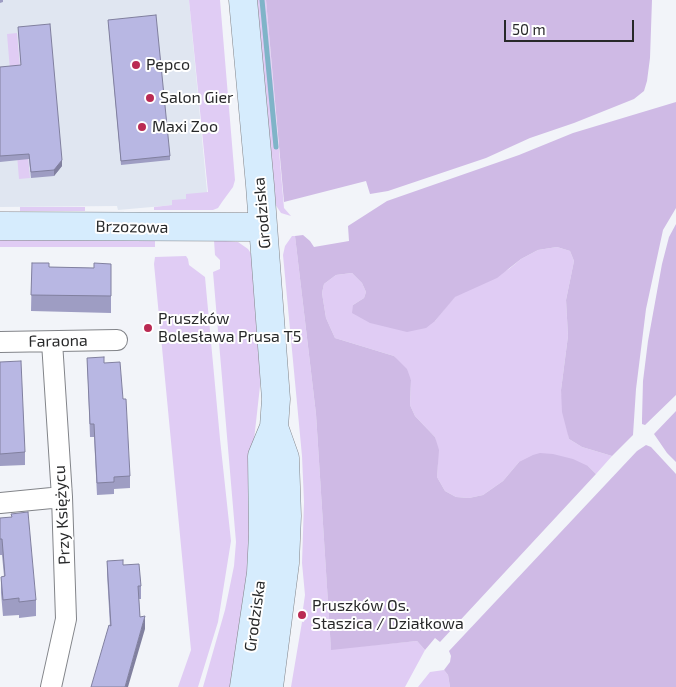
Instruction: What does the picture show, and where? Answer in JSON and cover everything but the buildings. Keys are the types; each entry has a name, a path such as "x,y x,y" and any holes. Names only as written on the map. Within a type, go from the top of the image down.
{"main road":[{"name":"Grodziska","path":"243,0 276,389 274,426 262,456 263,534 261,572 244,687"},
{"name":"Brzozowa","path":"0,226 263,227"},
{"name":"Grodziska","path":"269,687 284,572 287,516 285,458 274,426"}],"street":[{"name":"Faraona","path":"0,342 117,340"},
{"name":"Przy Księżycu","path":"51,687 66,619 62,497 52,342"},
{"path":"0,503 62,497"}],"shaded area":[{"path":"0,0 189,0 208,202 118,210 117,206 0,207"},
{"path":"189,0 220,0 235,180 233,187 218,208 213,210 154,210 154,207 172,205 172,200 186,199 186,194 208,192"},
{"path":"255,0 266,0 284,208 291,216 281,213 275,204"},
{"path":"266,0 652,0 650,58 647,81 644,91 634,99 530,138 486,158 388,191 370,194 366,181 284,202"},
{"path":"17,33 30,178 19,179 7,34"},
{"path":"676,102 676,208 663,230 646,309 636,389 633,435 612,456 582,447 569,439 562,412 561,390 568,336 566,300 574,261 570,251 557,247 538,250 521,259 497,278 455,297 435,321 426,328 407,332 370,323 352,313 353,305 364,298 366,292 362,283 352,273 336,275 324,284 322,293 326,318 335,338 394,356 407,369 411,380 410,405 415,416 435,437 439,450 437,477 445,491 456,497 469,498 483,495 503,481 519,462 540,453 573,459 588,466 596,474 440,642 435,638 425,650 417,641 331,650 316,414 295,236 303,235 314,247 349,241 348,226 387,201 519,155 573,133"},
{"path":"20,207 85,207 85,211 20,211"},
{"path":"676,224 676,395 645,425 642,424 643,381 648,341 662,264 669,237"},
{"path":"0,235 155,240 155,247 0,247"},
{"path":"292,236 295,236 316,414 331,649 417,641 425,650 405,687 291,687 302,622 304,622 306,610 303,609 305,595 302,563 304,502 302,456 283,255 285,246"},
{"path":"214,240 238,242 248,249 252,255 261,377 253,449 253,541 234,687 203,687 225,610 234,566 236,542 213,272 220,269 220,260 215,255"},
{"path":"557,247 570,251 574,261 566,300 568,336 561,390 569,439 582,447 612,456 596,474 588,466 519,462 503,481 483,495 469,498 456,497 445,491 437,477 438,458 435,437 415,416 410,405 411,380 394,356 335,338 326,318 322,293 324,284 336,275 352,273 362,283 366,292 364,298 353,305 435,321 454,297 509,269 521,259 538,250"},
{"path":"186,256 189,265 205,277 231,541 218,622 198,687 178,687 191,650 154,264 155,257"},
{"path":"676,411 676,462 667,453 654,434"},
{"path":"646,445 651,447 676,474 676,687 450,687 448,675 444,670 450,662 451,656 449,651 637,451"},
{"path":"444,670 448,675 450,687 418,687 430,672"}],"waterway":[{"path":"262,0 276,147"}],"place":[{"name":"Pepco","path":"136,65"},
{"name":"Salon Gier","path":"150,98"},
{"name":"Maxi Zoo","path":"142,127"},
{"name":"Pruszków Bolesława Prusa T5","path":"148,328"},
{"name":"Pruszków Os. Staszica / Działkowa","path":"302,615"}]}
